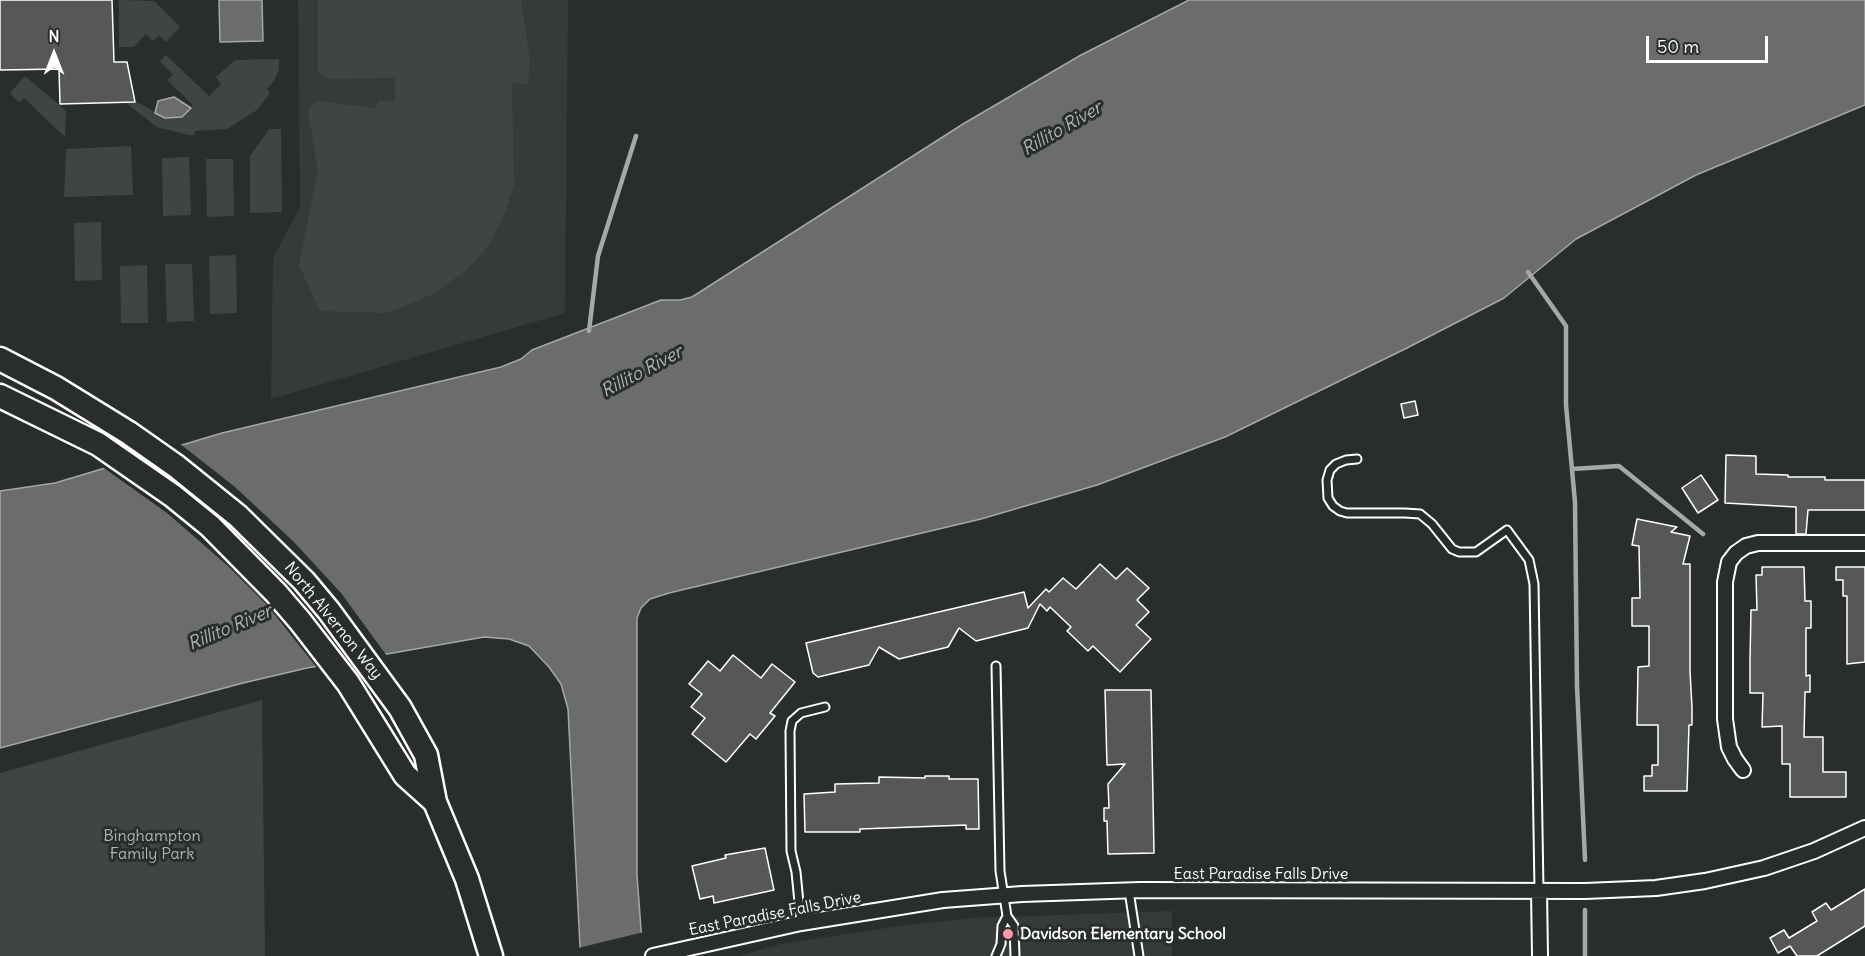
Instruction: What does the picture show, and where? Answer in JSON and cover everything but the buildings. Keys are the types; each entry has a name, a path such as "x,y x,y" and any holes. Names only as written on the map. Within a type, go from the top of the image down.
{"main road":[{"name":"North Alvernon Way","path":"0,359 56,388 129,433 206,489 271,548 329,611 379,677 426,754 435,802 467,879 491,956"},
{"name":"North Alvernon Way","path":"0,396 98,444 173,496 210,526 276,593 348,683 405,775 435,802"}],"street":[{"path":"1743,770 1730,747 1725,719 1725,582 1730,562 1736,553 1746,546 1758,543 1865,543"},
{"name":"East Paradise Falls Drive","path":"658,955 801,923 943,900 1003,895 1129,891 1632,889 1705,881 1735,875 1792,859 1865,828"},
{"path":"1539,890 1540,956"}],"lane":[{"path":"1357,459 1336,464 1327,480 1328,498 1340,511 1420,514 1432,524 1452,549 1460,552 1476,552 1507,530 1529,560 1534,584 1539,890"},
{"path":"996,666 999,842 1003,895 1007,916 1014,926 1016,956"},
{"path":"801,923 796,872 791,851 790,731 792,721 801,713 825,707"},
{"path":"1129,891 1138,956"},
{"path":"996,956 1001,944 1002,926 1007,916"}],"shaded area":[{"path":"298,0 568,0 565,313 271,399 273,258 300,207"},
{"name":"Davidson Elementary School","path":"1172,911 1172,956 739,956 781,944 906,925 972,918"}],"green space":[{"path":"119,0 154,1 180,27 166,42 159,35 153,41 146,34 134,47 119,47"},
{"path":"318,0 521,0 530,60 528,84 512,83 514,185 505,212 489,245 467,270 431,295 387,313 320,311 299,265 318,172 308,110 316,101 376,108 378,101 395,101 395,78 328,79 318,72"},
{"path":"166,55 209,96 221,84 216,77 235,60 279,59 279,70 267,89 270,93 257,110 227,129 195,131 194,135 188,135 157,127 126,103 137,102 165,118 182,117 191,108 193,105 167,80 173,75 160,61"},
{"path":"25,76 66,111 65,137 24,98 19,103 10,93"},
{"path":"269,129 281,129 282,212 250,213 250,156"},
{"path":"131,146 133,195 64,197 66,149"},
{"path":"189,157 191,215 163,216 162,158"},
{"path":"206,159 233,159 234,216 207,217"},
{"path":"101,222 102,280 75,281 74,223"},
{"path":"236,255 237,313 210,314 209,256"},
{"path":"165,264 192,264 194,321 167,322"},
{"path":"147,265 148,323 121,323 120,266"},
{"name":"Binghampton Family Park","path":"262,700 265,956 0,956 0,773"}],"water":[{"path":"219,0 262,0 263,41 220,42"},
{"name":"Rillito River","path":"1189,0 1865,0 1865,105 1696,175 1576,239 1504,298 1225,437 1097,485 981,519 650,599 641,608 637,618 637,875 643,956 582,956 568,709 561,684 549,667 529,646 509,639 484,637 307,668 0,748 0,491 55,483 222,433 501,367 521,359 532,350 661,300 680,300 692,297 963,124 1081,55"},
{"path":"174,97 191,108 182,117 165,118 155,113 158,101"}],"pier":[{"path":"179,443 235,487 294,542 341,593 387,656 318,669 267,605 228,566 167,513 101,466"},
{"path":"644,932 646,956 579,956 578,948"}],"waterway":[{"path":"589,331 598,256 636,136"},
{"path":"1528,272 1566,326 1566,405 1575,502 1577,686 1585,860"},
{"path":"1572,469 1619,466 1703,534"},
{"path":"1585,910 1585,956"}],"place":[{"name":"Davidson Elementary School","path":"1008,934"}]}
